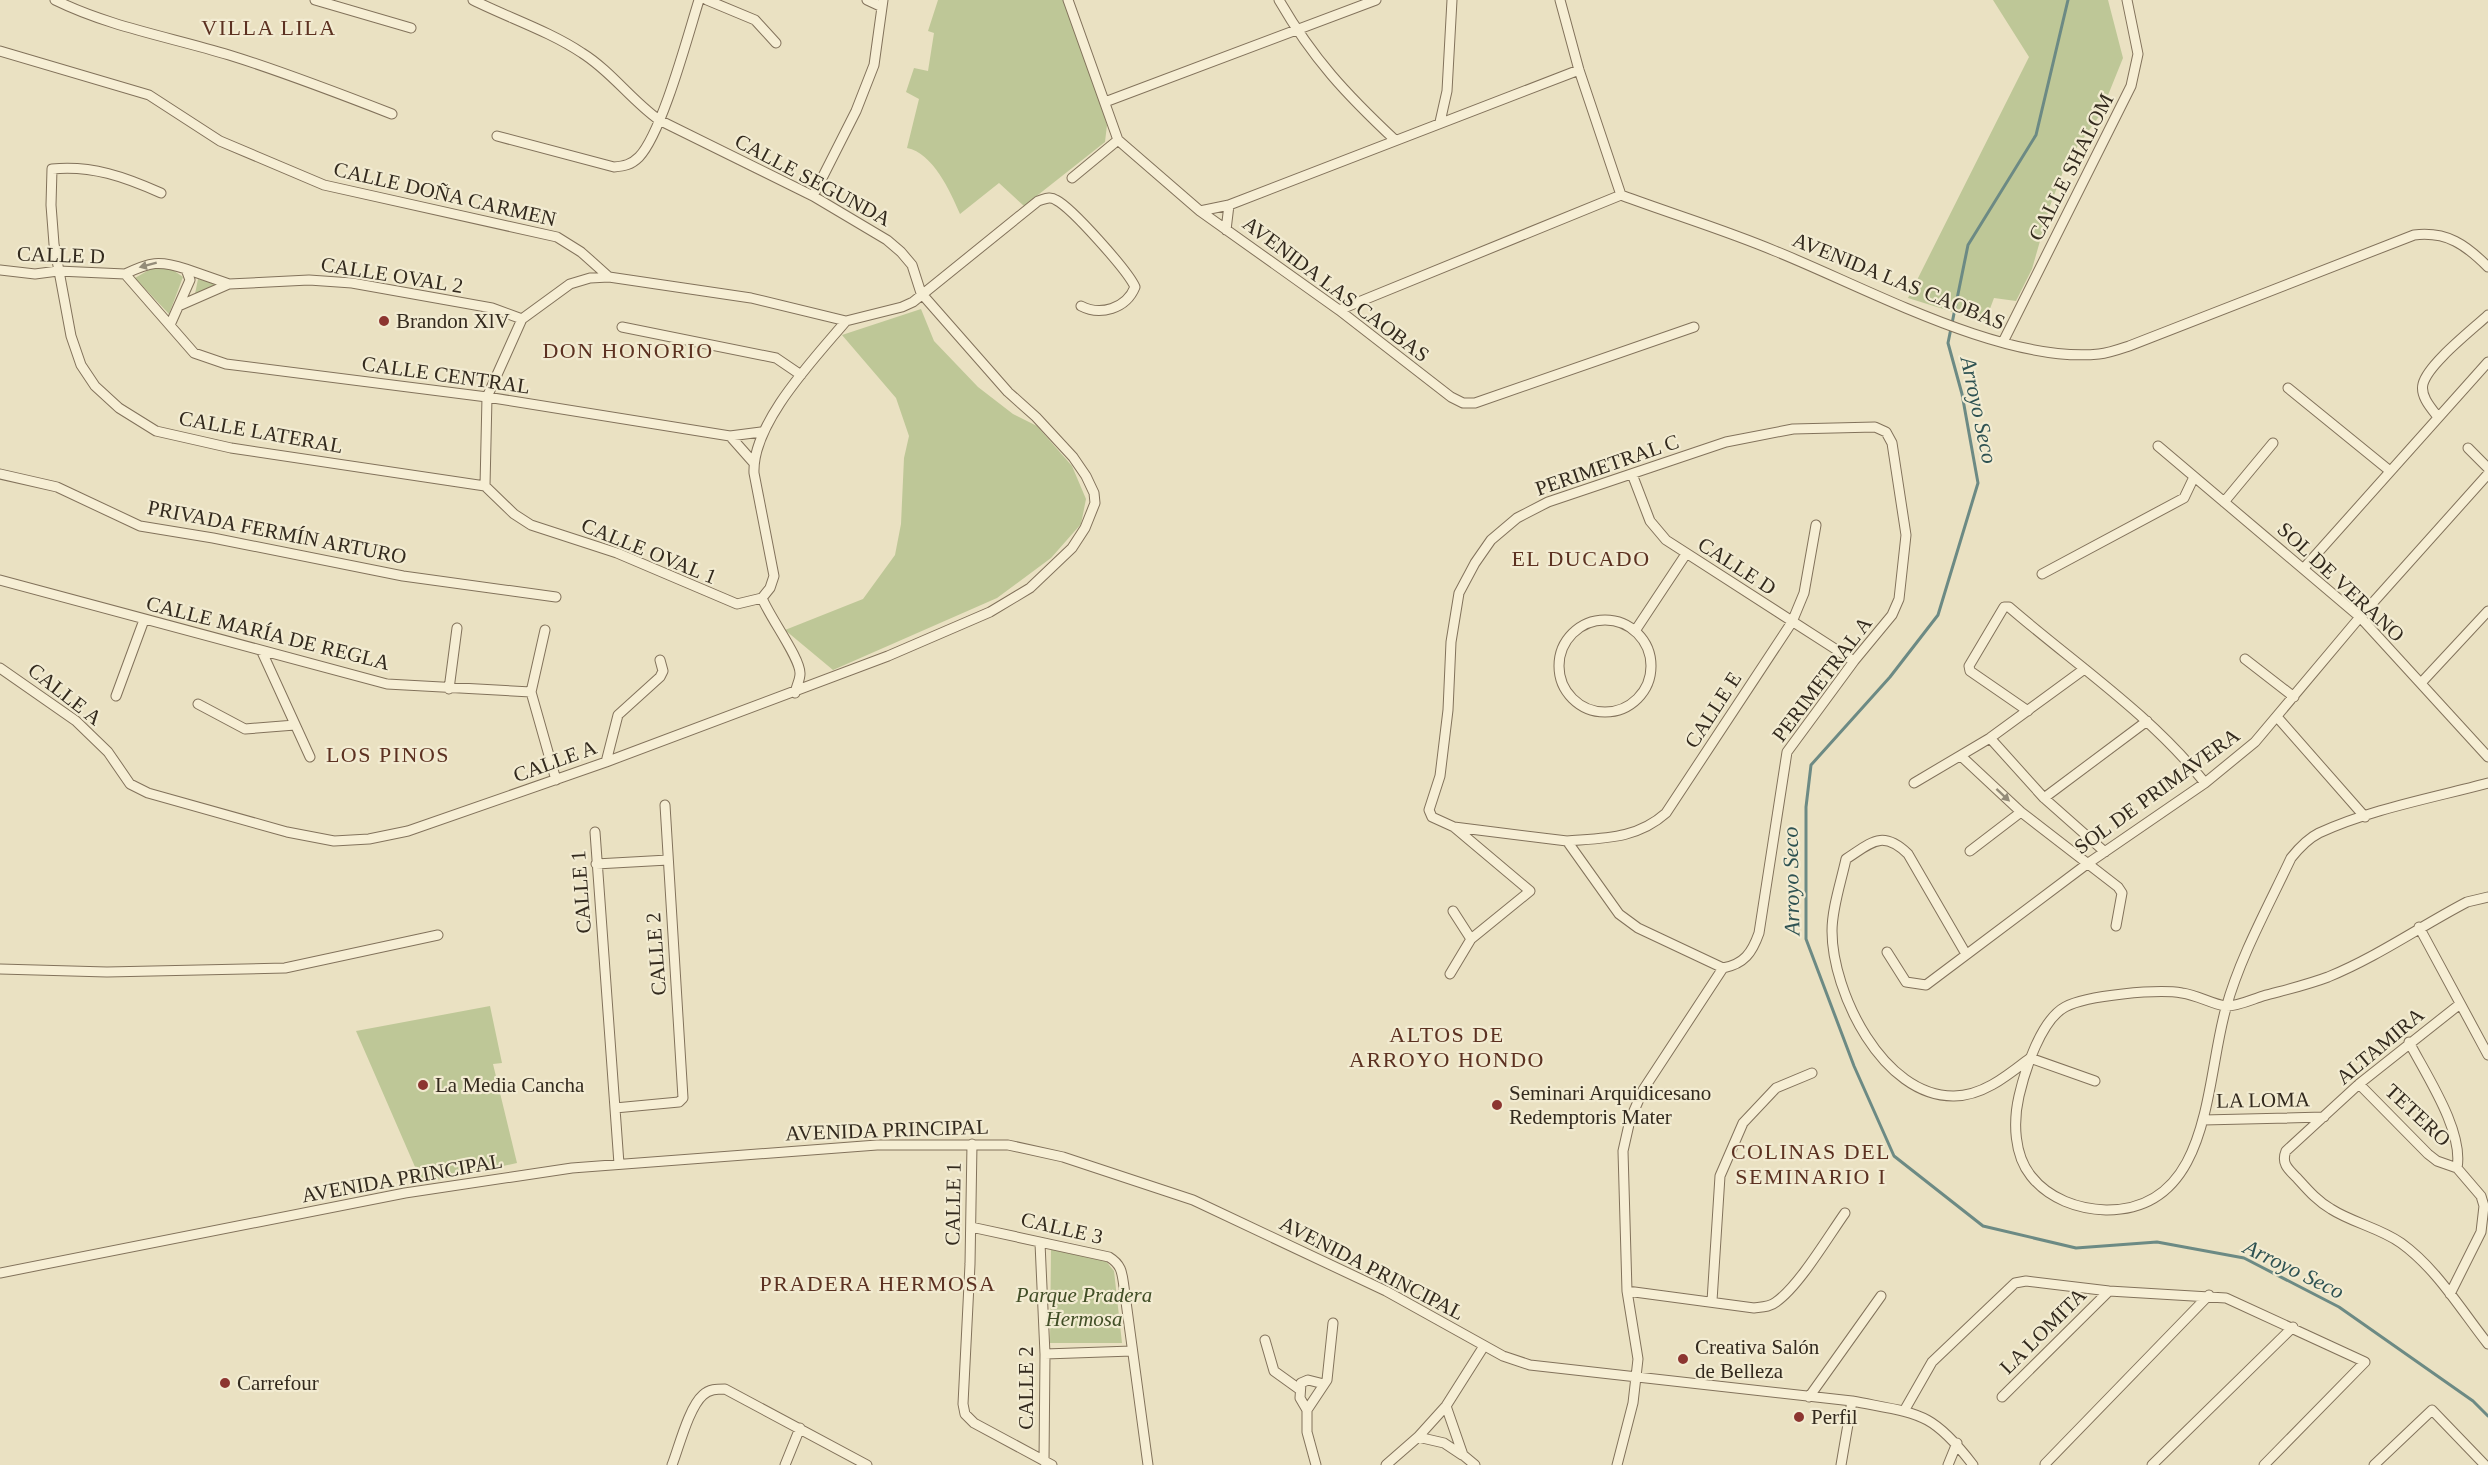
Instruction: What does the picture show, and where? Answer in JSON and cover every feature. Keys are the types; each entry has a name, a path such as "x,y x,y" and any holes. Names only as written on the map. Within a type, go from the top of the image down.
{"street":[{"path":"55,0 117,26 160,35 283,72 392,114"},
{"path":"315,0 411,28"},
{"name":"CALLE SEGUNDA","path":"473,0 580,51 599,65 644,109 659,120 813,196 887,240 912,266 921,293 1008,392 1036,417 1073,457 1094,493"},
{"path":"497,136 614,167 629,165 640,155 659,120 699,0"},
{"path":"707,0 755,20 776,43"},
{"path":"813,196 856,111 874,65 882,3 867,0"},
{"path":"1068,0 1118,140 1071,178"},
{"path":"1280,0 1296,30 1332,77 1395,140"},
{"path":"1105,102 1376,0"},
{"path":"1440,122 1447,91 1452,0"},
{"path":"1339,310 1621,195 1579,69 1560,0"},
{"name":"CALLE SHALOM","path":"2003,342 2131,86 2138,54 2127,0"},
{"name":"CALLE DOÑA CARMEN","path":"0,51 149,95 220,141 324,185 557,237 581,252 609,277"},
{"path":"1200,211 1229,205 1579,69"},
{"name":"AVENIDA LAS CAOBAS","path":"1118,140 1200,211 1339,310 1451,397 1463,403 1475,403 1694,327"},
{"name":"CALLE LATERAL","path":"161,193 132,180 98,170 52,169 51,205 58,272 71,336 81,365 94,386 119,408 156,431 231,448 485,486"},
{"name":"AVENIDA LAS CAOBAS","path":"1621,195 1775,251 1971,333 2037,350 2072,355 2100,354 2130,346 2414,235 2431,233 2449,237 2469,248 2488,267"},
{"path":"485,486 487,397 522,319 570,284 590,278 609,277 751,298 846,321 902,307 1038,201 1055,198 1124,268 1135,287 1133,293 1115,308 1090,310 1081,306"},
{"path":"1226,230 1229,205"},
{"name":"CALLE OVAL 2","path":"125,274 150,262 169,263 229,284 309,279 352,283 492,308 522,319"},
{"path":"170,325 190,280 186,269"},
{"name":"CALLE D","path":"0,270 35,274 58,272 125,274 170,325"},
{"path":"181,304 229,284"},
{"path":"2438,417 2423,393 2423,384 2429,371 2488,315"},
{"path":"795,693 801,674 791,648 769,617 762,598 770,588 774,576 753,462 761,432 801,375 846,321"},
{"name":"CALLE CENTRAL","path":"170,325 194,353 226,364 487,397 730,436 761,432"},
{"path":"622,327 776,358 801,375"},
{"path":"2304,568 2488,362"},
{"path":"2288,388 2390,471"},
{"name":"PERIMETRAL C","path":"1454,826 1432,817 1429,810 1440,776 1451,642 1459,593 1475,562 1491,540 1517,518 1548,502 1726,442 1793,429 1875,427 1886,432"},
{"name":"PERIMETRAL A","path":"1723,968 1735,966 1746,959 1759,933 1786,752 1854,661 1892,615 1899,599 1905,564 1906,535 1893,443 1886,432"},
{"path":"730,436 753,462"},
{"path":"2224,502 2273,443"},
{"name":"SOL DE VERANO","path":"2158,446 2361,617 2488,757"},
{"path":"2468,448 2488,468"},
{"name":"PRIVADA FERMÍN ARTURO","path":"0,474 57,487 140,526 213,538 403,576 556,597"},
{"name":"CALLE D","path":"1632,474 1650,521 1666,540 1854,661"},
{"name":"SOL DE PRIMAVERA","path":"1887,952 1906,982 1926,986 2087,864 2205,783 2255,742 2278,718 2361,617 2488,474"},
{"path":"2042,574 2184,498 2194,477"},
{"name":"CALLE OVAL 1","path":"485,486 514,514 531,525 617,553 737,604 762,598"},
{"name":"CALLE A","path":"0,668 76,721 108,752 130,784 148,793 287,832 334,841 369,839 408,831 795,693 990,612 1030,588 1056,566 1085,528 1093,511 1094,493"},
{"name":"CALLE E","path":"1454,826 1567,841 1625,836 1640,832 1666,813 1792,622 1804,593 1816,525"},
{"path":"1635,630 1686,554"},
{"name":"CALLE MARÍA DE REGLA","path":"0,580 387,684 531,692"},
{"path":"2028,711 1970,671 1969,666 2001,610 2009,607 2177,747 2205,783"},
{"path":"2421,683 2488,611"},
{"path":"116,696 144,620"},
{"path":"1596,620 1610,620 1635,630 1644,641 1652,667 1643,693 1633,703 1621,709 1601,711 1581,705 1570,696 1559,671 1564,644 1572,633 1596,620"},
{"path":"449,689 457,628"},
{"path":"544,630 531,692 556,780"},
{"path":"262,652 310,757"},
{"path":"2245,659 2294,697"},
{"path":"606,762 615,719 660,677 663,671 660,660"},
{"path":"1914,783 1990,738 2083,670"},
{"path":"198,704 245,729 295,725"},
{"path":"2278,718 2365,817"},
{"path":"2044,798 2147,721"},
{"path":"1990,738 2044,798 2105,852"},
{"path":"1960,756 2021,812 2120,890 2116,926"},
{"path":"2488,783 2365,817 2317,834 2302,844 2291,858 2226,1006 2203,1120 2186,1164 2156,1198 2121,1210 2076,1206 2055,1197 2036,1182 2024,1167 2018,1149 2015,1116 2030,1058 2056,1014 2077,1003 2133,993 2179,992 2203,997 2226,1006 2327,977 2467,902 2488,897"},
{"name":"CALLE 2","path":"615,1108 681,1101 665,805"},
{"path":"1970,851 2021,812"},
{"path":"1450,974 1471,939 1530,891 1454,826"},
{"name":"CALLE 1","path":"595,832 619,1164"},
{"path":"1966,954 1908,854 1897,844 1887,839 1875,840 1846,860 1832,930 1838,976 1859,1025 1877,1052 1906,1079 1925,1091 1956,1096 1979,1092 1995,1084 2030,1058"},
{"path":"1567,841 1619,914 1638,928 1723,968 1642,1090 1630,1120 1623,1151 1622,1186 1627,1291 1636,1336 1637,1377 1617,1465"},
{"path":"596,864 668,860"},
{"path":"1453,911 1471,939"},
{"path":"2419,927 2488,1055"},
{"path":"0,969 107,972 285,968 438,935"},
{"name":"ALTAMIRA","path":"2460,1004 2409,1042 2360,1084 2286,1151 2283,1158 2286,1166 2332,1210 2401,1243 2450,1294 2488,1344"},
{"path":"2409,1042 2451,1125 2458,1148 2457,1168"},
{"path":"2030,1058 2095,1081"},
{"path":"1712,1302 1720,1176 1743,1123 1776,1088 1812,1073"},
{"name":"TETERO","path":"2360,1084 2433,1158 2457,1168 2481,1196 2484,1220 2481,1232 2450,1294"},
{"name":"LA LOMA","path":"2203,1120 2324,1117"},
{"name":"CALLE 1","path":"972,1144 971,1227 963,1404 965,1414 974,1423 1048,1463"},
{"name":"AVENIDA PRINCIPAL","path":"0,1274 405,1193 572,1168 868,1145 1008,1145 1063,1156 1193,1200 1362,1279 1503,1356 1530,1365 1852,1401 1904,1411 1926,1417 1945,1430 1973,1465"},
{"path":"1627,1291 1754,1308 1775,1303 1791,1287 1845,1214"},
{"name":"CALLE 3","path":"971,1227 1109,1257 1121,1268 1148,1465"},
{"name":"CALLE 2","path":"1040,1243 1048,1463"},
{"path":"1904,1411 1932,1362 2015,1283 2026,1281 2109,1291 2209,1295 2242,1304 2365,1362 2264,1465"},
{"name":"LA LOMITA","path":"2002,1397 2109,1291"},
{"path":"2045,1464 2209,1295"},
{"path":"1809,1397 1881,1296"},
{"path":"1307,1410 1327,1380 1333,1323"},
{"path":"2152,1465 2293,1328"},
{"path":"1265,1340 1274,1371 1299,1389"},
{"path":"1386,1465 1418,1437 1446,1406 1484,1346"},
{"path":"1045,1354 1132,1352"},
{"path":"1316,1465 1307,1432 1307,1410 1300,1398 1299,1389 1301,1383 1308,1380 1324,1384"},
{"path":"672,1465 693,1409 702,1395 712,1389 725,1389 867,1465"},
{"path":"1841,1465 1852,1401"},
{"path":"1446,1406 1468,1465"},
{"path":"2374,1465 2432,1410 2480,1463"},
{"path":"785,1465 800,1428"},
{"path":"1418,1437 1444,1443 1475,1465"},
{"path":"1948,1465 1957,1443"}],"green space":[{"path":"938,0 1067,0 1107,125 1105,142 1024,206 999,183 960,214 946,184 933,165 916,151 907,148 919,99 906,92 914,68 928,71 934,33 928,31"},
{"path":"1993,0 2108,0 2123,58 2100,115 2067,161 2050,206 2032,269 2016,301 1994,298 1985,322 1908,298 2029,57"},
{"path":"154,267 170,268 183,277 169,314 135,278"},
{"path":"198,279 222,285 195,294"},
{"path":"921,309 934,341 978,387 1013,414 1037,426 1072,466 1086,499 1081,524 1051,558 997,598 833,670 785,630 863,599 895,555 901,524 904,458 909,436 896,398 842,335"},
{"path":"490,1006 502,1063 493,1064 517,1163 422,1183 356,1031"},
{"name":"Parque Pradera Hermosa","path":"1051,1249 1105,1260 1114,1271 1122,1343 1050,1343"}],"waterway":[{"name":"Arroyo Seco","path":"2068,0 2036,135 1968,245 1948,343 1962,394 1978,483 1938,615 1890,677 1811,765 1806,807 1806,939 1854,1066 1894,1156 1983,1226 2076,1248 2157,1242 2244,1258 2339,1307 2473,1401 2488,1416"}],"place":[{"name":"Brandon XlV","path":"384,321"},
{"name":"La Media Cancha","path":"423,1085"},
{"name":"Seminari Arquidicesano Redemptoris Mater","path":"1497,1105"},
{"name":"Creativa Salón de Belleza","path":"1683,1359"},
{"name":"Carrefour","path":"225,1383"},
{"name":"Perfil","path":"1799,1417"}],"district":[{"name":"VILLA LILA","path":"269,27"},
{"name":"DON HONORIO","path":"628,350"},
{"name":"EL DUCADO","path":"1581,558"},
{"name":"LOS PINOS","path":"388,754"},
{"name":"ALTOS DE ARROYO HONDO","path":"1447,1046"},
{"name":"COLINAS DEL SEMINARIO I","path":"1811,1164"},
{"name":"PRADERA HERMOSA","path":"878,1283"}]}
